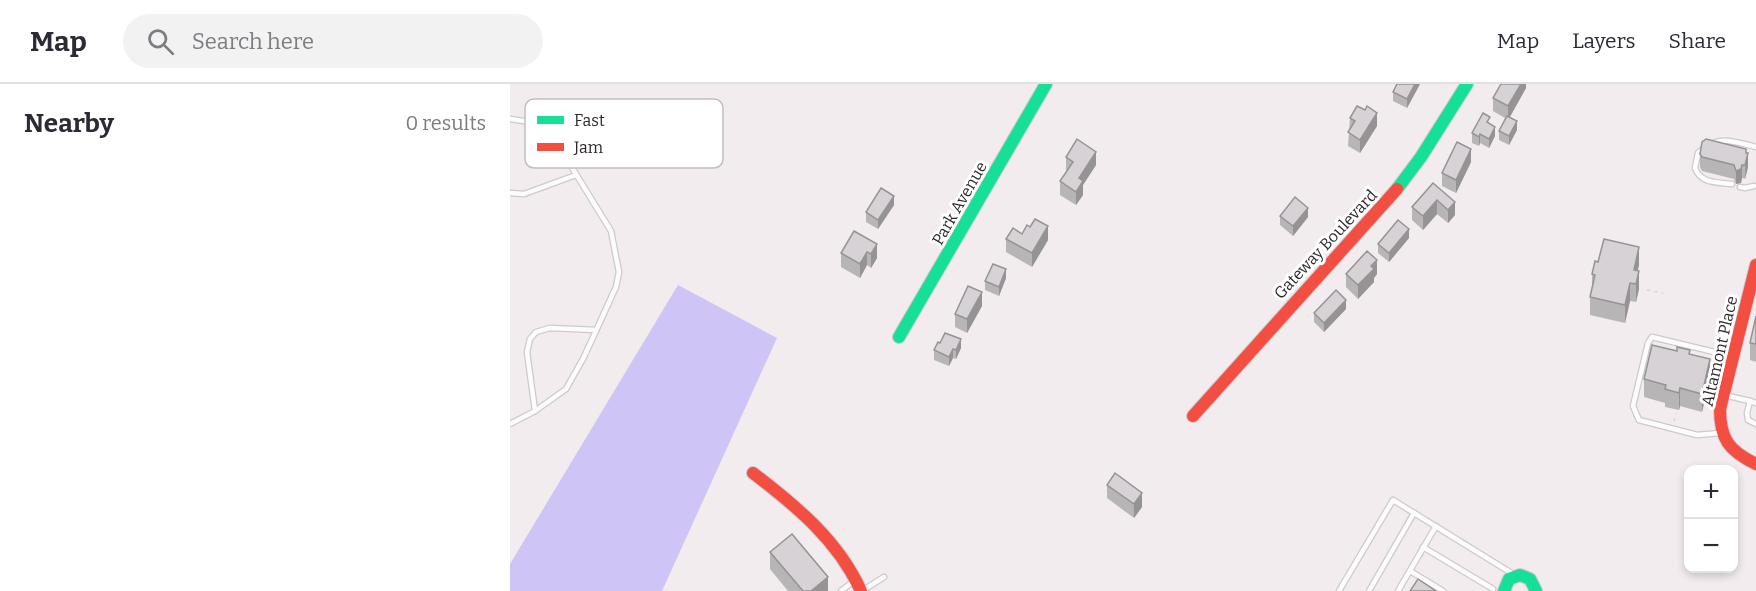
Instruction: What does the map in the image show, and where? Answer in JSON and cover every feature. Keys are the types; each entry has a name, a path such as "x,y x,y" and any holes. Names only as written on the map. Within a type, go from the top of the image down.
{"street":[{"name":"Park Avenue","path":"899,337 1046,84"},
{"name":"Gateway Boulevard","path":"1193,416 1387,202 1421,157 1467,84"},
{"name":"Altamont Place","path":"1723,433 1720,419 1724,395 1753,289 1756,265"},
{"path":"1723,433 1726,442 1735,453 1756,464"},
{"path":"753,473 784,496 844,557 862,591"},
{"path":"1498,590 1515,575 1526,575 1534,583 1536,591"}],"lane":[{"path":"510,119 525,121"},
{"path":"1732,184 1700,178 1695,168 1698,153 1714,141 1723,139 1756,147"},
{"path":"510,424 535,411 566,389 616,287 620,272 612,231 572,168"},
{"path":"510,193 524,194 576,175"},
{"path":"1740,187 1755,186 1756,177"},
{"path":"535,411 527,352 530,339 536,332 550,328 596,330"},
{"path":"1723,433 1697,435 1639,420 1633,406 1648,343 1652,337 1733,357"},
{"path":"1724,395 1753,402 1748,417 1756,424"},
{"path":"1339,591 1392,500 1515,575"},
{"path":"1369,591 1414,513"},
{"path":"1398,591 1436,526"},
{"path":"1423,547 1498,590"},
{"path":"1410,571 1443,591"},
{"path":"862,591 884,577"},
{"path":"841,591 857,578"}],"path":[{"path":"1647,290 1663,293"}],"shaded area":[{"path":"678,285 777,338 662,591 510,591 510,564"}],"building":[{"path":"1397,84 1415,84 1407,99 1393,92"},
{"path":"1501,84 1521,84 1508,106 1493,98"},
{"path":"1357,106 1365,110 1367,106 1377,113 1360,140 1348,132 1355,121 1350,118"},
{"path":"1483,113 1490,117 1487,122 1495,127 1489,139 1472,133"},
{"path":"1507,116 1517,121 1509,136 1499,131"},
{"path":"1077,139 1096,152 1079,178 1083,181 1076,192 1060,181 1073,162 1066,157"},
{"path":"1706,139 1746,149 1748,153 1745,165 1736,171 1734,165 1702,157 1700,154 1702,142"},
{"path":"1457,142 1471,149 1456,180 1442,173"},
{"path":"1433,183 1455,202 1448,210 1437,200 1423,216 1412,207"},
{"path":"881,188 894,196 878,220 866,212"},
{"path":"1295,197 1308,208 1293,226 1280,216"},
{"path":"1035,219 1048,226 1032,253 1006,239 1013,228 1022,234 1027,225 1030,227"},
{"path":"1398,220 1409,229 1389,253 1378,244"},
{"path":"854,231 877,244 871,254 867,252 860,264 841,253"},
{"path":"1604,239 1639,247 1634,270 1639,271 1636,284 1630,283 1625,305 1590,297 1595,275 1592,274 1595,261 1598,262"},
{"path":"1367,251 1377,260 1371,266 1374,269 1358,285 1346,274"},
{"path":"993,264 1006,269 999,287 985,281"},
{"path":"968,286 982,292 967,319 955,314"},
{"path":"1336,290 1346,300 1324,323 1314,313"},
{"path":"1756,316 1756,344 1750,343"},
{"path":"945,333 961,339 956,350 953,349 949,357 934,350"},
{"path":"1652,345 1677,351 1677,347 1690,350 1689,354 1710,359 1702,394 1680,388 1679,393 1665,389 1666,385 1644,379"},
{"path":"1115,473 1142,493 1134,504 1107,485"},
{"path":"792,534 828,577 811,591 803,591 770,552"},
{"path":"1418,579 1436,591 1410,591"}],"traffic: fast":[{"path":"899,337 1046,84"},
{"path":"1397,189 1421,157 1467,84"},
{"path":"1504,591 1509,579 1520,575 1530,579 1536,591"}],"traffic: jam":[{"path":"1193,416 1397,189"},
{"path":"1756,265 1720,409 1722,428 1728,443 1739,454 1756,464"},
{"path":"753,473 800,511 828,540 852,573 861,591"}]}
